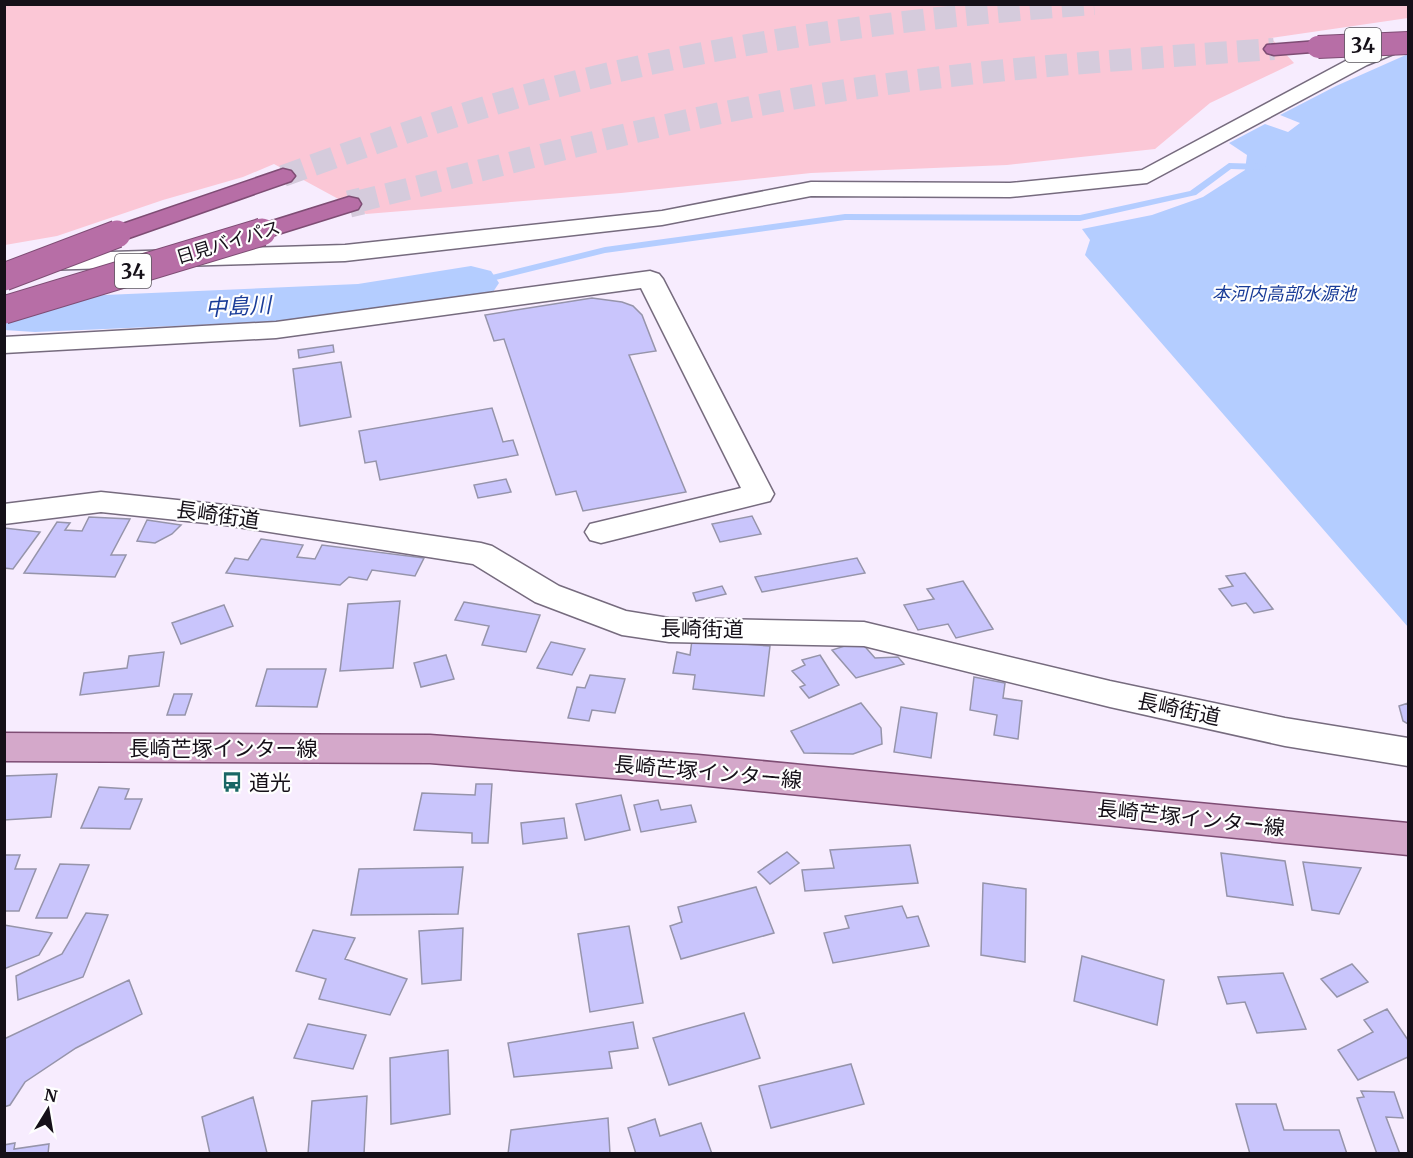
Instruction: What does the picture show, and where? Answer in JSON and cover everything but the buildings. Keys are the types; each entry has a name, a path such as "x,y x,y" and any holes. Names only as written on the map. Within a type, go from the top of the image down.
{"highway":[{"name":"34","path":"1274,49 1408,42"},
{"name":"日見バイパス","path":"4,277 117,234 283,176"},
{"name":"日見バイパス","path":"4,310 349,204"}],"main road":[{"name":"長崎芒塚インター線","path":"4,747 430,749 698,770 1408,839"}],"street":[{"path":"4,263 345,253 662,218 811,189 1014,194 1147,176 1360,61 1408,42"},
{"path":"4,345 276,330 650,279 759,494 601,532"},
{"name":"長崎街道","path":"4,514 101,502 225,516 481,554 547,594 622,623 669,630 768,630 864,634 1110,694 1285,732 1408,752"}],"shaded area":[{"path":"5,5 1408,5 1408,18 1271,38 1294,63 1210,103 1155,149 1007,165 811,173 621,193 366,214 274,164 243,177 163,200 57,236 5,245"}],"water":[{"name":"本河内高部水源池","path":"1408,54 1408,627 1085,255 1090,240 1082,229 1152,215 1203,197 1245,170 1247,155 1229,143 1265,124 1288,132 1300,123 1280,115 1336,86"}],"waterway":[{"path":"471,283 605,250 845,217 1080,218 1193,193 1229,166 1262,167"},
{"name":"中島川","path":"4,313 35,315 358,301 471,283"}],"tunnel":[{"path":"283,176 481,108 561,85 663,61 846,29 1094,4"},
{"path":"356,202 634,132 803,97 979,73 1274,49"},
{"path":"349,204 362,201"}],"place":[{"name":"道光","path":"232,782"}]}
